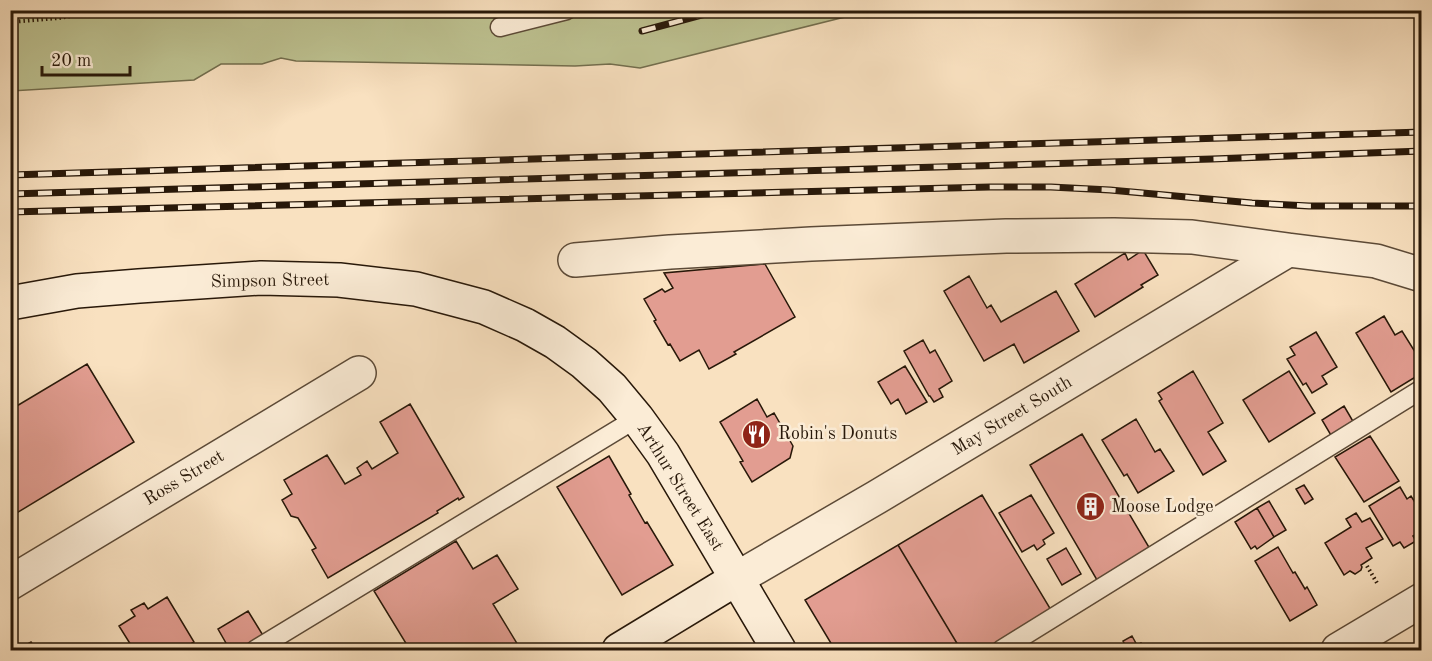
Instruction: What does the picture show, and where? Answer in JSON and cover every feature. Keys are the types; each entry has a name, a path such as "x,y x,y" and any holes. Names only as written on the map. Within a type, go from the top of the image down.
{"street":[{"path":"575,260 811,244 1017,236 1114,235 1192,237 1376,261 1422,275"},
{"name":"May Street South","path":"619,651 1288,250"},
{"name":"Simpson Street","path":"10,303 77,291 139,286 261,278 339,280 416,289 484,307 525,325"},
{"name":"Arthur Street East","path":"525,325 555,342 584,363 612,388 637,418 663,454 779,651"},
{"name":"Ross Street","path":"10,583 358,373"},
{"path":"1338,651 1422,600"}],"lane":[{"path":"500,27 567,10"},
{"path":"1001,651 1422,389"},
{"path":"255,651 637,418"}],"path":[{"path":"10,22 59,18 109,10"},
{"path":"1367,566 1377,583"}],"green space":[{"path":"33,11 869,11 640,68 610,64 575,66 296,61 281,58 262,64 221,64 194,80 11,91 11,13"}],"building":[{"path":"1143,250 1158,275 1095,317 1075,284 1125,253 1128,260"},
{"path":"765,264 795,317 709,369 699,350 680,361 654,321 656,320 644,299 662,289 665,292 673,288 664,273"},
{"path":"969,276 987,308 991,305 1001,322 1056,291 1079,331 1024,363 1014,344 984,361 944,291"},
{"path":"1384,316 1395,335 1402,331 1422,363 1422,373 1391,392 1356,333"},
{"path":"1316,332 1337,367 1322,376 1327,384 1312,393 1306,383 1303,385 1287,359 1295,355 1290,347"},
{"path":"923,340 930,353 935,350 952,381 939,389 943,397 934,402 904,351"},
{"path":"87,364 134,442 10,517 10,410"},
{"path":"905,366 927,402 906,414 898,399 891,404 878,382"},
{"path":"1193,371 1223,423 1208,432 1226,461 1203,475 1159,401 1162,399 1158,393"},
{"path":"1289,371 1315,413 1269,442 1243,400"},
{"name":"Robin's Donuts","path":"757,399 767,417 774,413 793,446 790,458 752,482 740,462 743,461 720,422"},
{"path":"410,404 464,497 459,500 458,498 437,511 438,513 328,578 312,550 316,548 298,518 291,516 282,500 292,494 284,480 327,455 345,484 361,475 357,468 367,461 372,469 398,453 380,422"},
{"path":"1344,406 1354,423 1332,437 1322,420"},
{"path":"1136,419 1155,452 1160,449 1174,471 1138,493 1127,474 1124,476 1102,440"},
{"name":"Moose Lodge","path":"1082,434 1150,549 1097,580 1030,465"},
{"path":"1370,436 1399,481 1364,502 1335,457"},
{"path":"609,456 645,523 647,522 673,565 622,595 557,487"},
{"path":"1304,485 1313,499 1305,504 1296,489"},
{"path":"1400,487 1407,499 1411,496 1418,507 1415,510 1422,520 1422,530 1413,536 1416,541 1404,548 1400,542 1393,546 1369,506"},
{"path":"982,495 1051,610 984,650 961,650 898,545"},
{"path":"1031,495 1054,533 1043,540 1045,544 1037,550 1034,545 1022,552 999,513"},
{"path":"1269,501 1286,530 1274,537 1257,508"},
{"path":"1257,508 1274,537 1257,549 1255,546 1251,549 1235,522"},
{"path":"1356,513 1362,522 1370,518 1383,539 1366,548 1372,558 1361,565 1361,570 1355,574 1350,571 1344,575 1325,543 1351,527 1346,519"},
{"path":"456,541 473,569 497,555 518,589 493,604 521,650 410,650 374,591"},
{"path":"898,545 961,650 835,650 805,600"},
{"path":"1278,547 1293,573 1295,572 1305,589 1307,587 1317,605 1290,621 1255,561"},
{"path":"1066,548 1081,574 1062,585 1047,559"},
{"path":"167,597 194,642 180,650 134,650 119,626 135,616 131,610 144,603 148,609"},
{"path":"248,611 264,637 240,650 230,650 218,629"},
{"path":"1132,636 1137,645 1141,643 1145,650 1123,650 1127,649 1123,641"},
{"path":"31,642 36,650 17,650"}],"railway":[{"path":"642,31 720,10"},
{"path":"10,175 1422,132"},
{"path":"10,194 1422,151"},
{"path":"10,212 990,187 1110,190 1309,206 1422,206"}],"place":[{"name":"Robin's Donuts","path":"757,434"},
{"name":"Moose Lodge","path":"1090,507"}]}
